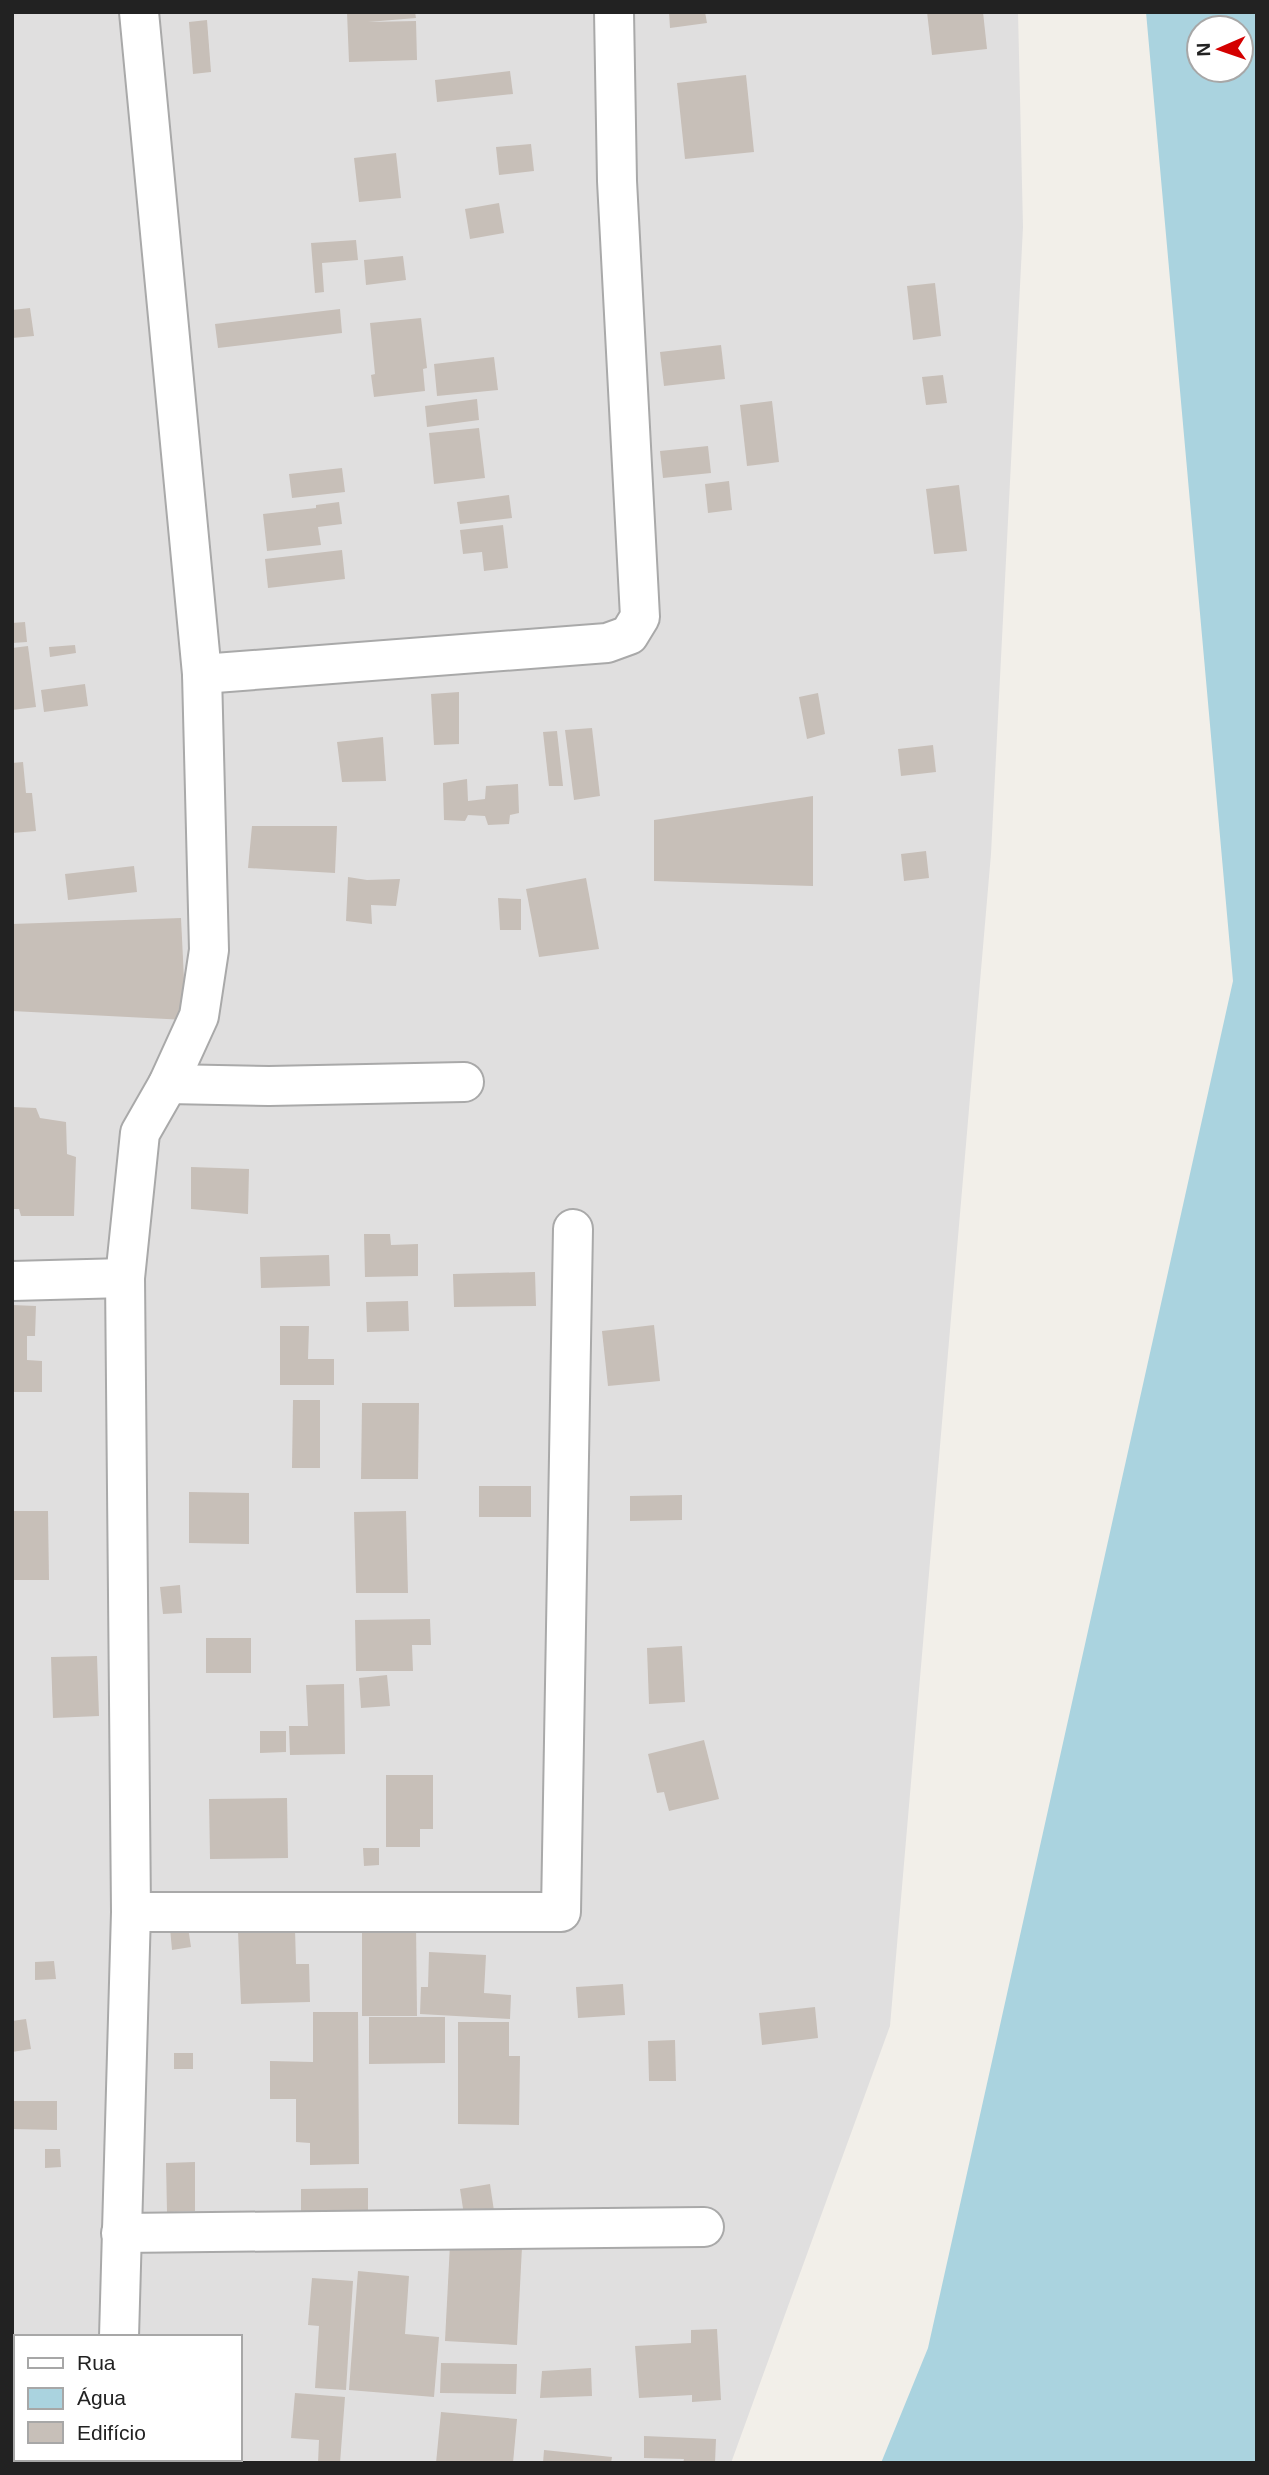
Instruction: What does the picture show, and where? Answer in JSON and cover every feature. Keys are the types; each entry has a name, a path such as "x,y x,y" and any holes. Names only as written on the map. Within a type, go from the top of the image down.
{"street":[{"path":"119,2335 131,1912 125,1278 140,1133 168,1084 199,1016 209,950 202,674 139,12"},
{"path":"202,674 607,643 629,635 640,617 617,181 614,12"},
{"path":"168,1084 269,1086 464,1082"},
{"path":"131,1912 561,1912 573,1229"},
{"path":"12,1280 125,1278"},
{"path":"121,2233 704,2227"}],"shaded area":[{"path":"12,12 1018,12 1023,227 991,854 890,2026 731,2463 12,2463"}],"water":[{"path":"1146,12 1257,12 1257,2463 881,2463 928,2348 1233,981"}],"building":[{"path":"347,12 415,12 416,18 368,22 416,21 417,60 349,62"},
{"path":"669,12 705,12 707,23 670,28"},
{"path":"927,12 983,12 987,49 932,55"},
{"path":"207,20 211,72 193,74 189,22"},
{"path":"510,71 513,94 437,102 435,80"},
{"path":"746,75 754,152 685,159 677,83"},
{"path":"531,144 534,171 499,175 496,147"},
{"path":"396,153 401,198 359,202 354,158"},
{"path":"499,203 504,233 470,239 465,209"},
{"path":"356,240 358,260 322,263 324,292 315,293 311,243"},
{"path":"403,256 406,280 366,285 364,260"},
{"path":"935,283 941,336 913,340 907,286"},
{"path":"30,308 34,336 12,338 12,310"},
{"path":"340,309 342,333 218,348 215,324"},
{"path":"421,318 427,368 423,369 425,391 374,397 371,375 375,374 370,323"},
{"path":"721,345 725,379 664,386 660,352"},
{"path":"494,357 498,390 437,396 434,364"},
{"path":"943,375 947,403 926,405 922,377"},
{"path":"477,399 479,420 427,427 425,406"},
{"path":"772,401 779,462 747,466 740,405"},
{"path":"479,428 485,478 434,484 429,433"},
{"path":"708,446 711,473 663,478 660,451"},
{"path":"342,468 345,492 292,498 289,474"},
{"path":"729,481 732,510 708,513 705,484"},
{"path":"959,485 967,551 934,554 926,489"},
{"path":"509,495 512,518 460,524 457,502"},
{"path":"339,502 342,524 318,527 321,545 267,551 263,514 316,508 316,505"},
{"path":"503,525 508,568 484,571 482,552 463,554 460,530"},
{"path":"342,550 345,579 268,588 265,559"},
{"path":"25,622 27,642 12,643 12,623"},
{"path":"75,645 76,653 50,657 49,647"},
{"path":"28,646 36,707 12,710 12,648"},
{"path":"85,684 88,706 44,712 41,690"},
{"path":"459,692 459,744 434,745 431,694"},
{"path":"818,693 825,734 807,739 799,697"},
{"path":"592,728 600,796 574,800 565,730"},
{"path":"557,731 563,786 549,786 543,732"},
{"path":"383,737 386,781 342,782 337,742"},
{"path":"933,745 936,772 901,776 898,749"},
{"path":"23,762 26,793 32,793 36,831 12,833 12,763"},
{"path":"467,779 468,801 485,799 486,786 518,784 519,813 510,815 509,824 488,825 485,816 468,815 465,821 444,820 443,783"},
{"path":"813,796 813,886 654,881 654,820"},
{"path":"252,826 337,826 335,873 248,868"},
{"path":"926,851 929,878 904,881 901,854"},
{"path":"134,866 137,892 68,900 65,874"},
{"path":"348,877 367,880 400,879 396,906 371,905 372,924 346,921"},
{"path":"586,878 599,949 539,957 526,889"},
{"path":"498,898 521,899 521,930 500,930"},
{"path":"181,918 186,1020 12,1011 12,924"},
{"path":"12,1107 36,1108 40,1118 66,1122 67,1154 76,1157 74,1216 21,1216 19,1209 12,1209"},
{"path":"191,1167 249,1169 248,1214 191,1209"},
{"path":"364,1234 390,1234 391,1245 418,1244 418,1276 365,1277"},
{"path":"329,1255 330,1286 261,1288 260,1257"},
{"path":"535,1272 536,1306 454,1307 453,1274"},
{"path":"408,1301 409,1331 367,1332 366,1302"},
{"path":"12,1305 36,1306 35,1336 27,1336 27,1360 42,1361 42,1392 12,1392"},
{"path":"654,1325 660,1381 608,1386 602,1331"},
{"path":"280,1326 309,1326 308,1359 334,1359 334,1385 280,1385"},
{"path":"293,1400 320,1400 320,1468 292,1468"},
{"path":"362,1403 419,1403 418,1479 361,1479"},
{"path":"479,1486 531,1486 531,1517 479,1517"},
{"path":"189,1492 249,1493 249,1544 189,1543"},
{"path":"682,1495 682,1520 630,1521 630,1496"},
{"path":"12,1511 48,1511 49,1580 12,1580"},
{"path":"406,1511 408,1593 356,1593 354,1512"},
{"path":"180,1585 182,1613 163,1614 160,1587"},
{"path":"430,1619 431,1645 412,1645 413,1671 356,1671 355,1620"},
{"path":"206,1638 251,1638 251,1673 206,1673"},
{"path":"682,1646 685,1702 649,1704 647,1648"},
{"path":"97,1656 99,1716 53,1718 51,1657"},
{"path":"387,1675 390,1706 361,1708 359,1678"},
{"path":"344,1684 345,1754 290,1755 289,1726 308,1726 306,1685"},
{"path":"260,1731 286,1731 286,1752 260,1753"},
{"path":"704,1740 719,1799 669,1811 664,1792 657,1793 648,1754"},
{"path":"386,1775 433,1775 433,1829 420,1829 420,1847 386,1847"},
{"path":"287,1798 288,1858 210,1859 209,1799"},
{"path":"363,1848 379,1848 379,1865 364,1866"},
{"path":"362,1922 416,1922 417,2016 362,2016"},
{"path":"188,1927 191,1947 172,1950 170,1928"},
{"path":"295,1929 296,1964 309,1964 310,2002 241,2004 238,1931"},
{"path":"429,1952 486,1955 484,1993 511,1995 510,2019 420,2014 421,1987 428,1987"},
{"path":"54,1961 56,1979 35,1980 35,1962"},
{"path":"623,1984 625,2015 578,2018 576,1987"},
{"path":"815,2007 818,2038 762,2045 759,2013"},
{"path":"313,2012 358,2012 359,2164 310,2165 310,2143 296,2142 296,2099 270,2099 270,2061 313,2062"},
{"path":"369,2017 445,2017 445,2063 369,2064"},
{"path":"26,2019 31,2049 12,2052 12,2021"},
{"path":"458,2022 509,2022 509,2056 520,2056 519,2125 458,2124"},
{"path":"675,2040 676,2081 649,2081 648,2041"},
{"path":"174,2053 193,2053 193,2069 174,2069"},
{"path":"12,2101 57,2101 57,2130 12,2129"},
{"path":"45,2149 60,2149 61,2167 45,2168"},
{"path":"195,2162 195,2211 167,2212 166,2163"},
{"path":"490,2184 494,2211 464,2215 460,2189"},
{"path":"368,2188 368,2212 301,2213 301,2189"},
{"path":"450,2244 522,2247 517,2345 445,2341"},
{"path":"358,2271 409,2276 405,2334 439,2337 434,2397 349,2390"},
{"path":"312,2278 353,2281 346,2390 315,2388 319,2326 308,2325"},
{"path":"717,2329 721,2400 692,2402 692,2395 639,2398 635,2346 691,2343 691,2330"},
{"path":"441,2363 517,2364 516,2394 440,2393"},
{"path":"591,2368 592,2396 540,2398 542,2371"},
{"path":"295,2393 345,2397 340,2463 318,2463 319,2440 291,2438"},
{"path":"441,2412 517,2419 513,2463 436,2463"},
{"path":"644,2436 716,2439 715,2463 683,2463 684,2459 644,2458"},
{"path":"544,2450 612,2457 611,2463 543,2463"}]}
